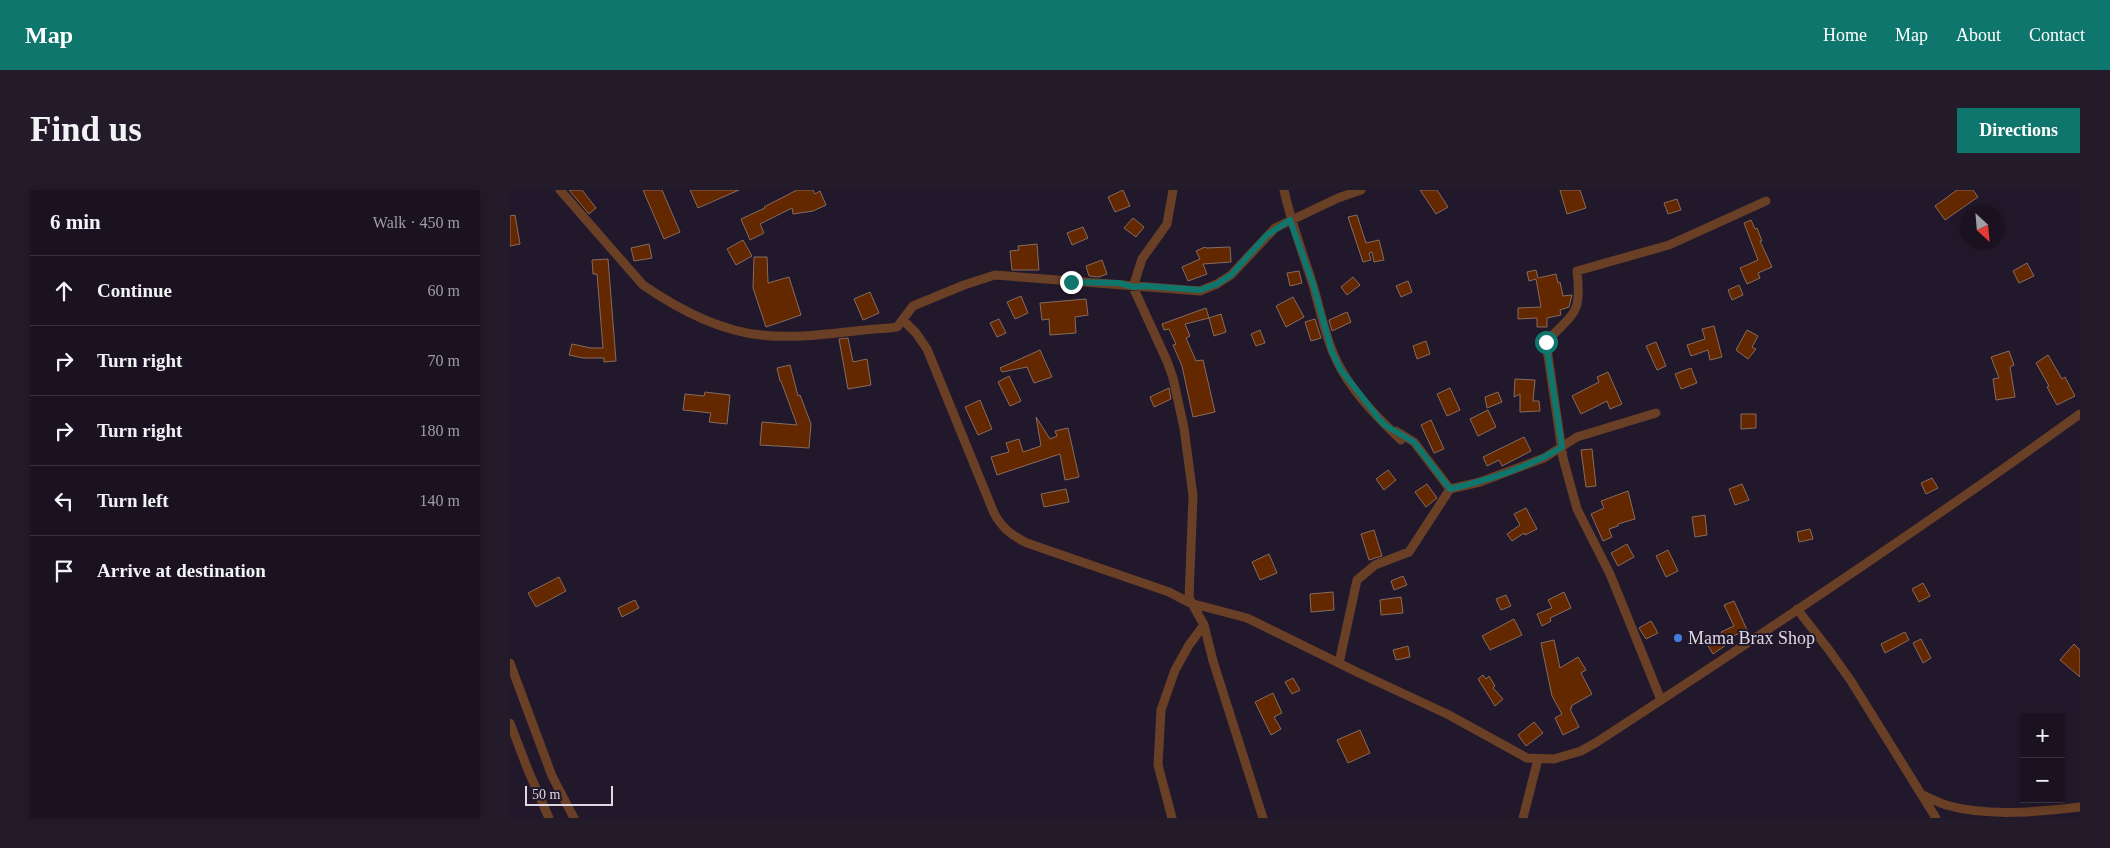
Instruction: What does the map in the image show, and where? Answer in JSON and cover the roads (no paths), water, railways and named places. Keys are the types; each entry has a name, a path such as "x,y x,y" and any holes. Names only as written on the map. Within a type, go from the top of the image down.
{"street":[{"path":"560,190 643,285 705,321 744,333 762,336 792,336 897,327 903,320 916,333 927,349 994,513 1001,525 1010,534 1027,543 1168,592 1190,603 1247,618 1449,715 1527,758 1554,759 1582,750 1661,700 1797,609 2080,414"},
{"path":"1173,190 1167,224 1142,259 1134,287 1173,378 1184,428 1194,517 1188,593 1190,603 1204,625 1213,662 1263,818"},
{"path":"1284,190 1290,220 1313,284 1332,352 1349,382 1386,426 1401,440"},
{"path":"897,327 913,306 964,285 995,275 1071,282 1119,283 1134,287 1200,290 1217,284 1242,264 1267,235 1290,220 1360,190"},
{"path":"1661,700 1610,574 1577,509 1563,458 1546,342 1577,310 1580,296 1577,271 1669,245 1766,201"},
{"path":"1339,663 1357,580 1375,564 1409,552 1450,489 1480,482 1544,458 1578,436 1656,412"},
{"path":"1386,426 1414,442 1450,489"},
{"path":"1797,609 1830,650 1851,681 1936,818"},
{"path":"1172,818 1158,765 1162,710 1175,670 1189,645 1204,625"},
{"path":"510,663 552,776 574,818"},
{"path":"510,723 549,818"},
{"path":"1523,818 1538,759"},
{"path":"1920,794 1946,805 1977,811 2008,813 2080,807"}],"place":[{"name":"Mama Brax Shop","path":"1678,638"}]}
